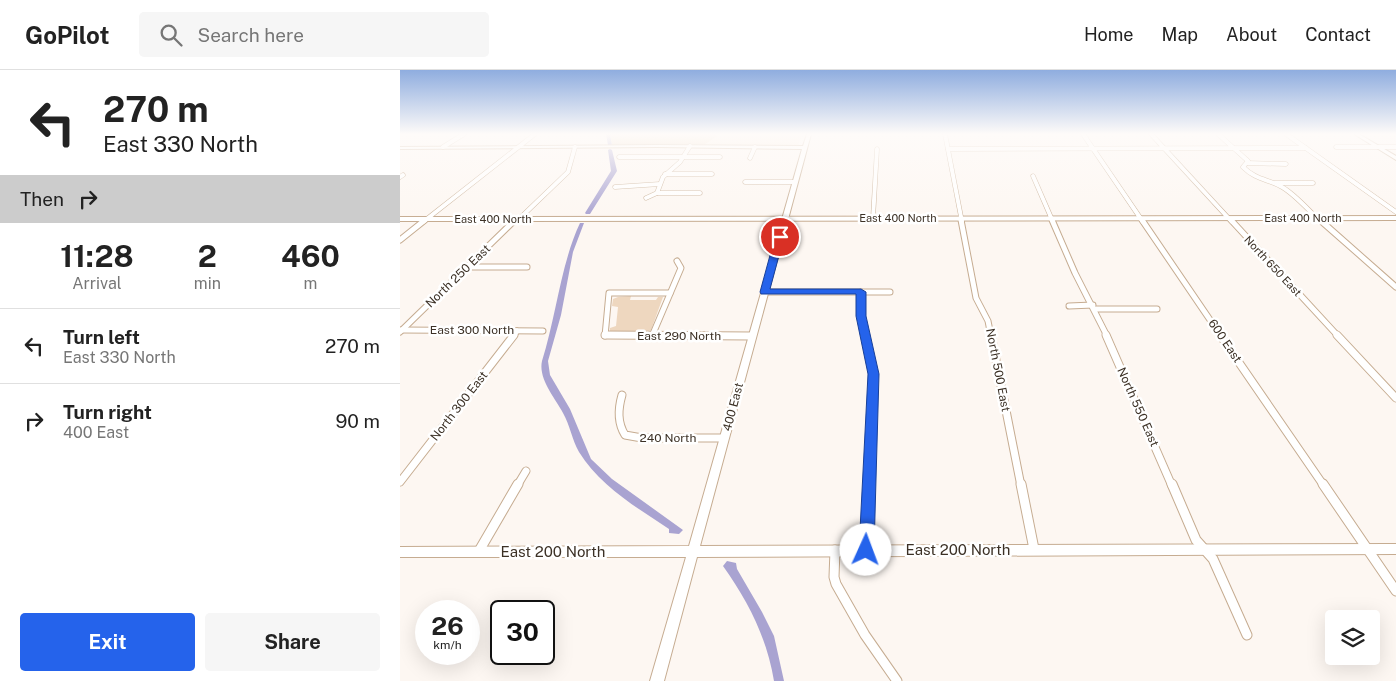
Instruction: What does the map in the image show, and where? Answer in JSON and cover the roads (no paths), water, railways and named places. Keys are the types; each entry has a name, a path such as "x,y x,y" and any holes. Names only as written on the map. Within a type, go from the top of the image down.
{"street":[{"path":"400,240 498,163"},
{"name":"North 250 East","path":"401,331 466,267 568,172 572,163"},
{"path":"657,193 665,174 679,163"},
{"name":"400 East","path":"657,681 801,163"},
{"path":"873,218 876,163"},
{"name":"North 500 East","path":"950,163 976,298 988,321 1034,549"},
{"name":"600 East","path":"1103,163 1396,591"},
{"name":"North 650 East","path":"1177,163 1396,398"},
{"path":"1286,164 1247,163 1244,167 1257,180 1282,187 1396,287"},
{"path":"1326,163 1396,212"},
{"path":"665,174 712,174"},
{"name":"North 550 East","path":"1033,176 1076,273 1094,307 1196,540 1213,559 1247,635"},
{"path":"745,182 795,182"},
{"path":"1271,184 1313,183"},
{"path":"615,187 660,184"},
{"path":"646,198 657,193 700,193"},
{"name":"East 400 North","path":"400,219 1396,218"},
{"path":"652,336 663,315 663,309 681,268 677,261"},
{"path":"466,267 527,266"},
{"path":"764,292 890,292"},
{"path":"861,292 861,316 873,374 866,550"},
{"name":"East 290 North","path":"670,293 609,293 605,336 752,336"},
{"path":"1069,306 1158,309"},
{"name":"North 300 East","path":"400,482 518,330"},
{"name":"East 300 North","path":"401,331 543,330"},
{"name":"240 North","path":"622,395 618,417 620,427 625,435 642,438 724,438"},
{"path":"479,551 526,471"},
{"name":"East 200 North","path":"400,552 1396,549"},
{"path":"835,550 834,577 836,584 865,636 897,681"}],"waterway":[{"path":"588,213 614,171 612,163"}]}
